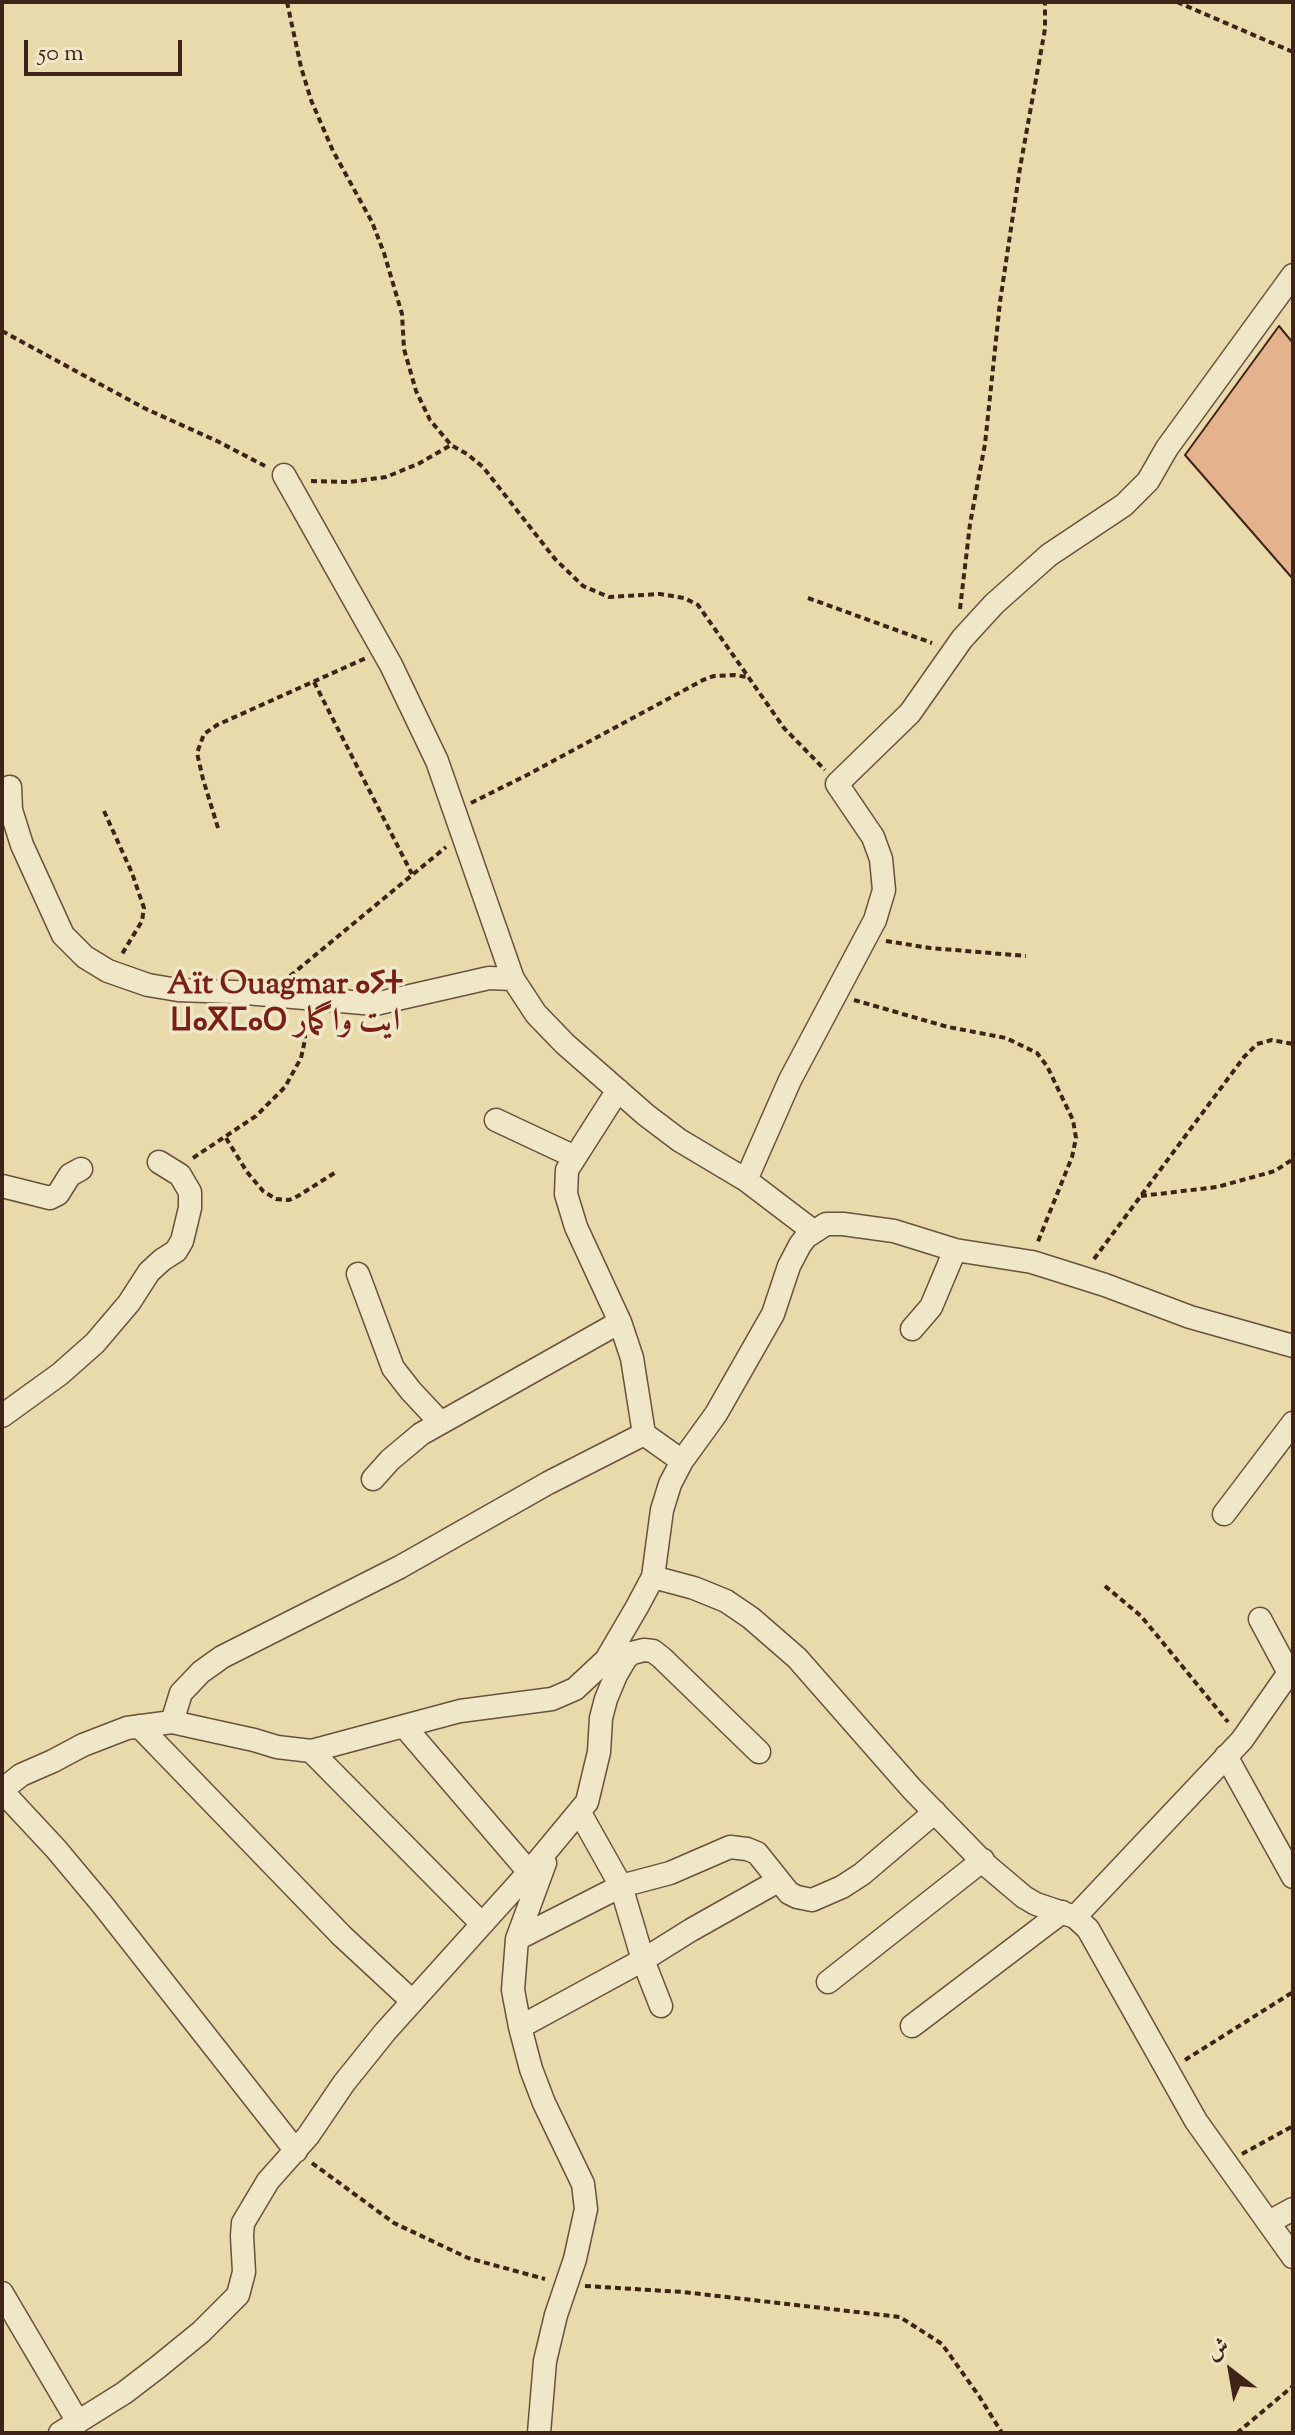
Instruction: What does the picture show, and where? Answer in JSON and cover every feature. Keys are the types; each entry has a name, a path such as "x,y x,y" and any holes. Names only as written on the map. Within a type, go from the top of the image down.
{"street":[{"path":"746,1180 790,1080 875,920 884,890 881,859 873,837 837,784 910,713 957,645 1023,576 1124,505 1148,481 1167,448 1293,275"},
{"path":"1276,300 1293,316"},
{"path":"284,475 383,651 437,761 513,979 536,1014 565,1044 679,1140 746,1180 813,1231"},
{"path":"10,787 11,810 22,845 63,935 85,957 108,971 148,985 178,990 375,1004 489,978 513,979"},
{"path":"618,1090 567,1170 566,1194 569,1209 620,1322 632,1358 644,1434 682,1461"},
{"path":"496,1120 575,1157"},
{"path":"2,1416 60,1374 95,1343 129,1303 149,1272 176,1251 182,1241 190,1208 190,1192 186,1181 166,1166"},
{"path":"2,1186 50,1198 58,1194 70,1175 81,1169"},
{"path":"296,2151 102,1904 2,1790 11,1770 53,1761 83,1745 139,1726 172,1722 277,1747 311,1751 460,1711 552,1699 575,1689 606,1660 653,1577 662,1510 670,1484 682,1461 710,1423 773,1314 795,1254 806,1237 826,1224 894,1231 955,1250 1032,1262 1190,1317 1293,1346"},
{"path":"912,1329 931,1307 955,1250"},
{"path":"358,1274 393,1368 440,1422"},
{"path":"373,1479 407,1444 440,1422 620,1322"},
{"path":"1224,1514 1293,1423"},
{"path":"172,1722 181,1693 201,1672 222,1657 400,1567 562,1475 644,1434"},
{"path":"653,1577 726,1601 751,1618 797,1658 912,1789 983,1860 1024,1897 1069,1915 1088,1929 1196,2121 1293,2257"},
{"path":"912,2026 1069,1915 1234,1748 1291,1670 1260,1619"},
{"path":"2,2293 69,2427 124,2393 170,2358 238,2295 244,2272 243,2223 268,2181 296,2151 344,2083 411,2000 529,1872 587,1802 599,1752 601,1718 606,1699 626,1658 637,1651 649,1650 662,1658 759,1752"},
{"path":"139,1726 342,1936 411,2000"},
{"path":"404,1726 529,1872"},
{"path":"1234,1748 1293,1877"},
{"path":"311,1751 482,1924"},
{"path":"517,1939 621,1886 670,1873 730,1847 757,1853 789,1893 812,1900 862,1874 935,1812"},
{"path":"580,1813 621,1886 643,1960 661,2006"},
{"path":"539,2433 545,2361 556,2315 575,2259 586,2209 586,2195 576,2168 531,2069 513,1990 517,1939 553,1843"},
{"path":"828,1982 983,1860"},
{"path":"520,2027 778,1881"},
{"path":"1269,2222 1293,2209"}],"path":[{"path":"287,2 311,100 333,151 372,222 384,253 402,314 404,349 416,391 430,420 443,438 483,467 555,559 583,586 609,597 660,594 684,598 698,605 784,728 837,784"},
{"path":"808,598 957,645 963,574 985,444 1000,302 1045,29 1045,2"},
{"path":"1177,2 1293,52"},
{"path":"2,331 144,408 284,475 327,482 386,477 418,464 451,445"},
{"path":"218,828 197,753 204,734 217,725 383,651"},
{"path":"454,811 703,680 714,676 747,677"},
{"path":"314,682 412,874"},
{"path":"104,811 144,908 142,921 129,944 108,971"},
{"path":"266,996 462,834"},
{"path":"865,938 930,948 1026,956"},
{"path":"836,995 948,1027 1006,1038 1037,1053 1047,1066 1065,1100 1076,1138 1072,1157 1039,1233 1032,1262"},
{"path":"166,1166 226,1138 275,1098 293,1075 301,1058 305,1040 303,999"},
{"path":"1081,1277 1244,1057 1257,1044 1272,1040 1293,1044"},
{"path":"226,1138 263,1191 282,1201 298,1196 336,1172"},
{"path":"1141,1196 1217,1187 1275,1171 1293,1159"},
{"path":"1105,1586 1141,1616 1234,1748"},
{"path":"1167,2072 1293,1992"},
{"path":"1226,2163 1293,2126"},
{"path":"296,2151 394,2223 468,2258 566,2285 683,2292 900,2317 942,2344 1002,2433"},
{"path":"1237,2433 1293,2386"}],"building":[{"path":"1279,326 1293,343 1293,579 1185,455"}],"district":[{"name":"Aït Ouagmar ⴰⵢⵜ ⵡⴰⴳⵎⴰⵔ ايت واگمار","path":"285,1006"}]}
